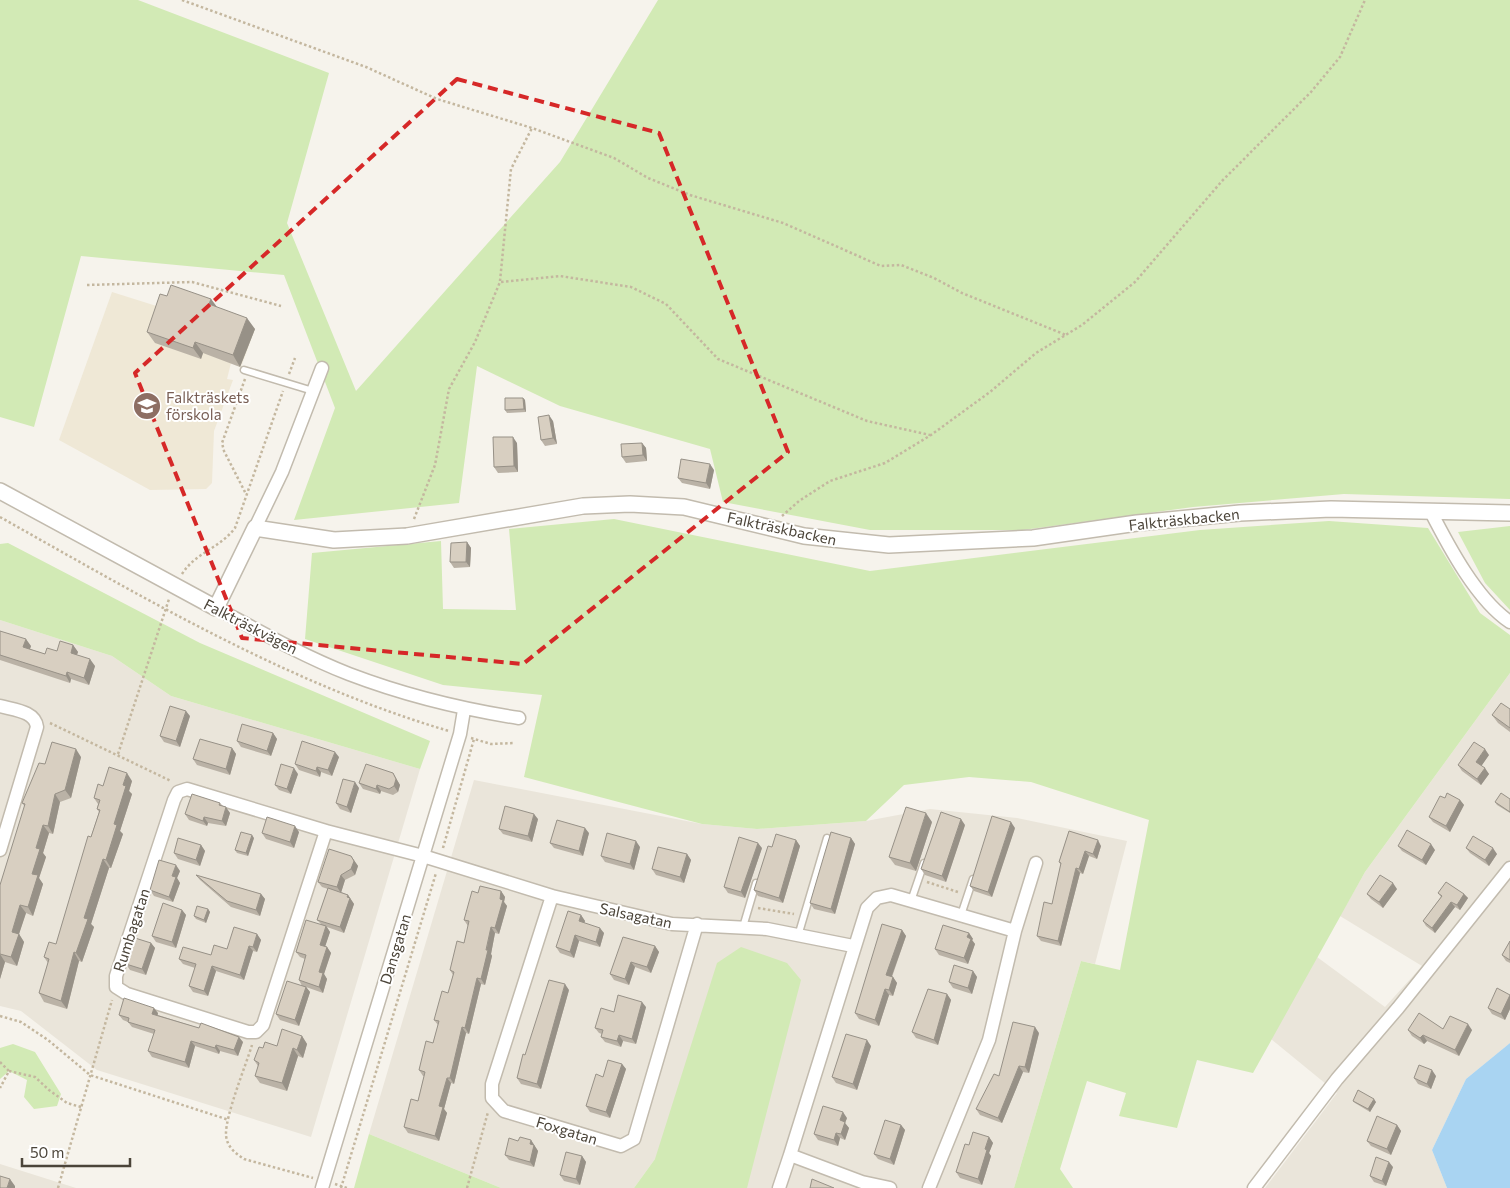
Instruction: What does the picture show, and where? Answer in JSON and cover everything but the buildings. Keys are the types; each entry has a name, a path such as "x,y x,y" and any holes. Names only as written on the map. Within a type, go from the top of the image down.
{"street":[{"path":"216,608 282,472 322,368"},
{"name":"Falkträskvägen","path":"0,491 284,644 350,674 464,710 519,718"},
{"name":"Falkträskbacken","path":"256,528 334,540 407,536 582,506 630,504 684,507 804,536 890,545 1033,538 1137,523 1240,513 1330,508 1510,513"},
{"path":"1431,512 1448,546 1478,590 1510,622"},
{"path":"0,706 34,718 37,728 0,850"},
{"name":"Dansgatan","path":"323,1185 460,734 464,710"},
{"path":"178,792 187,789 423,856"},
{"name":"Rumbagatan","path":"178,792 116,976 116,987 127,994 248,1032 256,1032"},
{"path":"256,1032 263,1024 326,830"},
{"name":"Salsagatan","path":"423,856 552,896 672,924 767,929 853,946"},
{"path":"930,1188 989,1040 1015,932 1036,863"},
{"path":"1254,1188 1337,1079 1398,1008 1510,868"},
{"path":"779,1188 866,908 877,898 891,895 1015,932"},
{"path":"492,1098 492,1084 552,896"},
{"name":"Foxgatan","path":"492,1098 504,1110 621,1146 634,1139 697,924"},
{"path":"790,1155 862,1182 890,1188"}],"lane":[{"path":"246,370 313,391"},
{"path":"798,936 827,838"},
{"path":"911,901 927,854"},
{"path":"961,915 976,867"},
{"path":"743,927 757,880"}],"path":[{"path":"182,0 366,67 437,99 532,128 614,158 648,178 690,195 783,223 881,266 901,265 934,278 962,293 1066,335"},
{"path":"769,528 799,501 830,482 885,463 931,435 990,392 1036,353 1082,325 1135,282 1222,181 1311,92 1340,57 1365,0"},
{"path":"407,536 435,464 449,389 475,342 500,282 511,169 532,128"},
{"path":"500,282 560,276 631,287 666,304 718,359 867,422 931,435"},
{"path":"87,285 192,282 281,306"},
{"path":"118,754 174,586 187,566 226,540 235,528 294,358"},
{"path":"246,370 222,443 224,451 247,495"},
{"path":"0,517 165,609 282,668 420,723 491,744 514,743"},
{"path":"34,718 45,720 172,781 178,792"},
{"path":"341,1187 440,861 474,739"},
{"path":"919,879 967,895"},
{"path":"749,907 804,916"},
{"path":"58,1188 116,987"},
{"path":"0,1016 21,1022 48,1040 90,1075 228,1120"},
{"path":"256,1032 228,1120 226,1135 234,1153 323,1185 347,1188"},
{"path":"0,1062 9,1071 35,1077 67,1103 81,1107"},
{"path":"0,1088 9,1071"},
{"path":"467,1188 492,1098"}],"highlighted area":[{"path":"457,79 659,133 788,452 523,664 242,638 135,373"}],"shaded area":[{"name":"Falkträskets förskola","path":"112,292 166,309 218,316 255,329 241,367 231,363 227,379 233,380 214,431 212,483 206,489 150,490 59,440"},
{"path":"0,620 112,656 171,696 420,769 311,1137 97,1070 21,1011 0,1006"},
{"path":"1510,673 1510,1043 1466,1079 1432,1150 1447,1188 1265,1188 1337,1093 1271,1039 1317,957 1385,1007 1422,966 1340,916 1365,872"},
{"path":"474,780 702,824 757,829 866,821 930,809 1017,818 1127,841 1095,964 1081,961 1014,1188 747,1188 747,1185 655,1159 634,1188 501,1188 369,1134"},
{"path":"0,1164 76,1188 0,1188"}],"green space":[{"path":"0,0 138,0 329,73 287,223 356,391 560,162 658,0 1510,0 1510,499 1344,494 1193,507 1023,530 870,530 723,502 710,449 560,406 477,366 459,503 294,520 335,408 284,275 81,256 34,427 0,417"},
{"path":"614,519 870,571 1200,530 1329,521 1428,528 1480,613 1510,635 1510,673 1365,872 1253,1073 1197,1060 1177,1128 1119,1116 1126,1093 1087,1081 1060,1169 1073,1188 1014,1188 1081,961 1120,970 1149,820 1031,782 969,777 904,785 866,821 757,829 702,824 524,777 542,695 443,685 305,639 312,553 441,541 443,609 516,610 509,529"},
{"path":"1510,526 1510,610 1485,583 1458,532"},
{"path":"8,543 200,643 430,741 420,769 171,696 112,656 0,620 0,544"},
{"path":"741,947 787,963 801,980 747,1188 634,1188 655,1159 717,963"},
{"path":"13,1044 35,1052 61,1094 57,1106 34,1109 24,1097 27,1080 9,1071 0,1079 0,1048"},
{"path":"369,1134 501,1188 354,1188"}],"water":[{"path":"1510,1043 1510,1188 1447,1188 1432,1150 1466,1079"}],"place":[{"name":"Falkträskets förskola","path":"147,406"}]}
